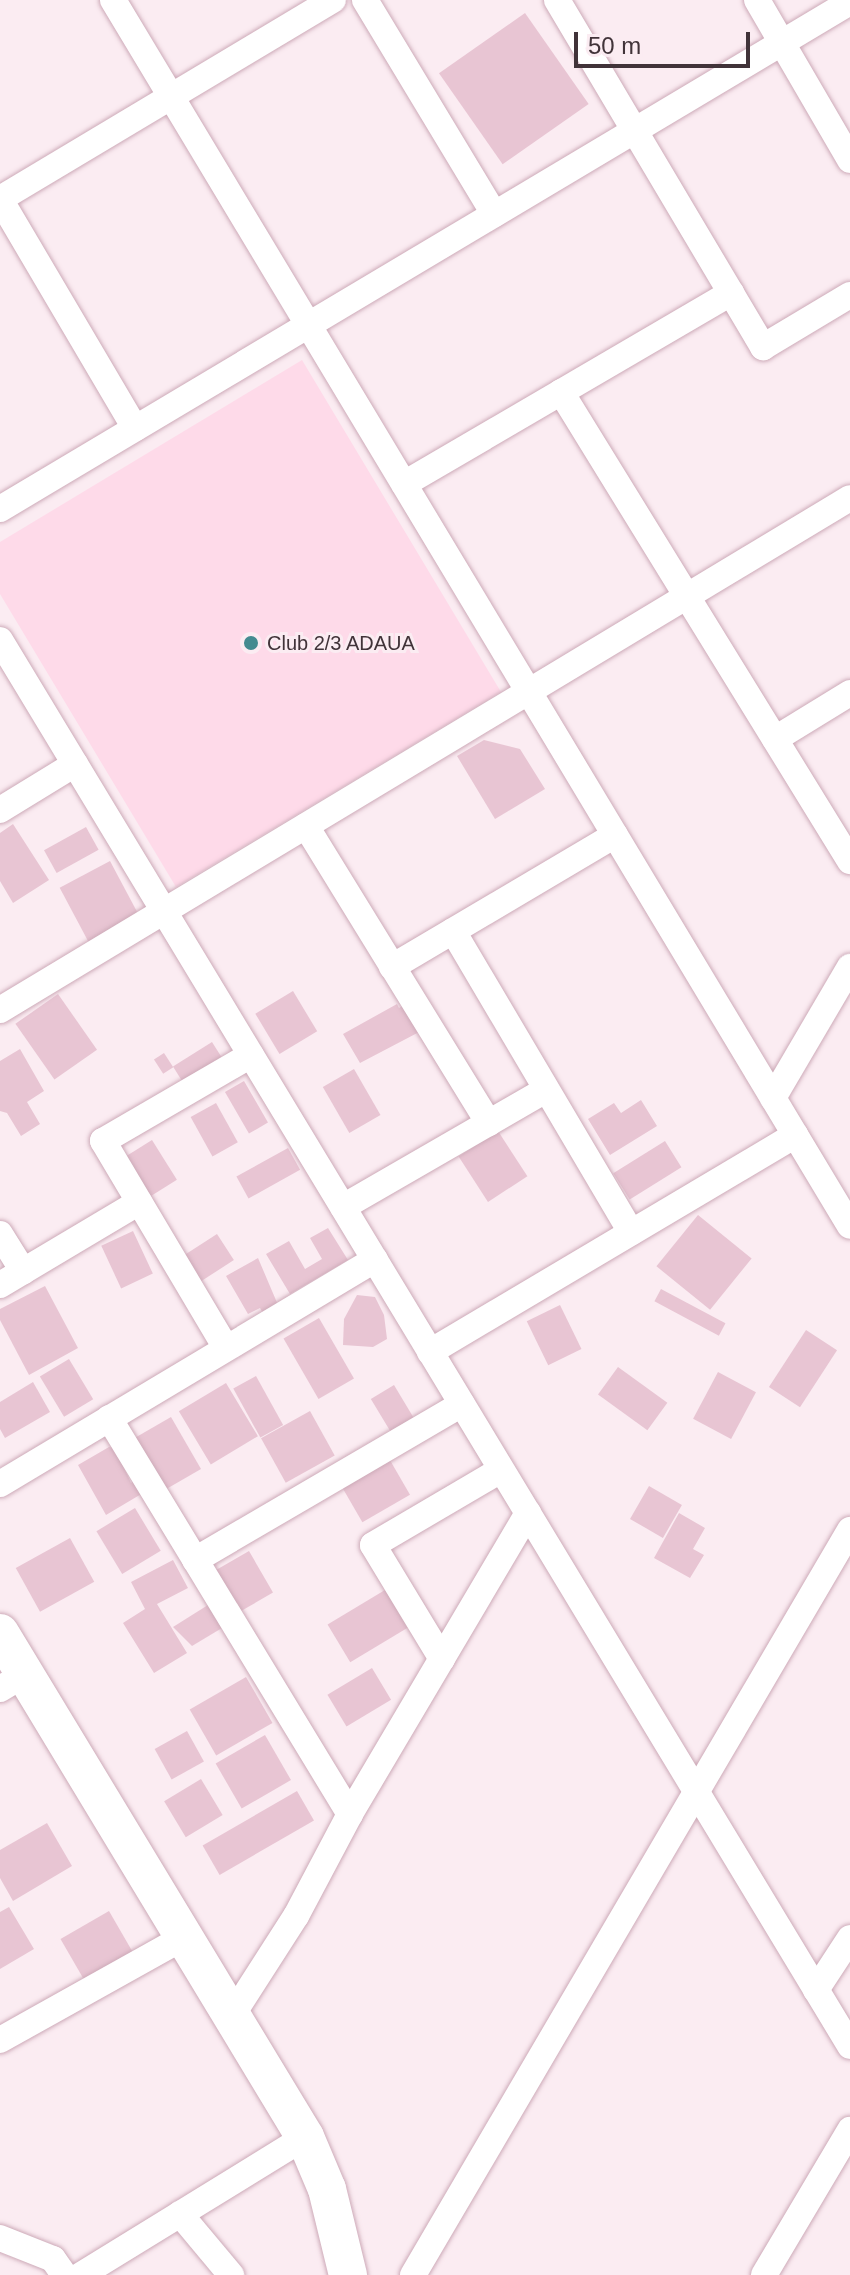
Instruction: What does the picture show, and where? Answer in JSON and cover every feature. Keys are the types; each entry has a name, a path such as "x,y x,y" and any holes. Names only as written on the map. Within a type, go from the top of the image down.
{"street":[{"path":"113,0 850,1226"},
{"path":"135,428 0,199 333,0"},
{"path":"365,0 494,214"},
{"path":"557,0 763,347 850,295"},
{"path":"757,0 850,160"},
{"path":"0,509 850,2"},
{"path":"404,484 731,293"},
{"path":"561,392 850,861"},
{"path":"0,1010 850,498"},
{"path":"0,640 849,2041"},
{"path":"775,739 850,693"},
{"path":"0,810 75,764"},
{"path":"306,826 489,1123"},
{"path":"392,967 615,835"},
{"path":"453,931 631,1232"},
{"path":"773,1098 850,967"},
{"path":"226,1348 103,1141 251,1055"},
{"path":"343,1207 546,1090"},
{"path":"430,1352 795,1135"},
{"path":"0,1285 139,1202"},
{"path":"0,1234 23,1271"},
{"path":"0,1484 375,1260"},
{"path":"195,1560 462,1404"},
{"path":"109,1418 350,1814"},
{"path":"442,1659 373,1545 501,1470"},
{"path":"233,2014 296,1916 350,1814 528,1513"},
{"path":"413,2275 850,1530"},
{"path":"0,1633 12,1681 184,1937 305,2137 327,2189 348,2275"},
{"path":"1,2039 184,1937"},
{"path":"816,1990 850,1938"},
{"path":"777,2268 850,2130"},
{"path":"81,2275 305,2137"},
{"path":"180,2214 231,2275"},
{"path":"0,2238 53,2259 64,2275"}],"shaded area":[{"name":"Club 2/3 ADAUA","path":"302,360 501,692 176,887 0,594 0,542"}],"building":[{"path":"525,13 589,104 503,164 439,73"},
{"path":"484,740 520,749 545,789 495,819 457,756"},
{"path":"13,824 49,880 13,903 0,881 0,833"},
{"path":"86,827 99,850 57,873 44,850"},
{"path":"110,861 139,915 88,942 60,888"},
{"path":"293,991 317,1031 279,1054 255,1014"},
{"path":"58,994 97,1050 54,1080 15,1024"},
{"path":"408,1003 423,1030 360,1063 343,1034 397,1004 399,1008"},
{"path":"212,1042 222,1058 183,1082 173,1066"},
{"path":"20,1049 44,1091 27,1102 40,1124 21,1136 7,1113 0,1111 0,1061"},
{"path":"164,1053 173,1067 163,1074 154,1060"},
{"path":"354,1069 380,1115 349,1133 323,1087"},
{"path":"244,1081 268,1123 249,1134 225,1092"},
{"path":"641,1100 657,1126 610,1155 588,1119 614,1103 621,1113"},
{"path":"216,1103 238,1142 212,1156 191,1117"},
{"path":"498,1131 527,1176 488,1202 459,1157"},
{"path":"152,1140 177,1180 150,1197 125,1157"},
{"path":"665,1141 681,1167 630,1200 613,1173"},
{"path":"288,1148 300,1170 249,1198 236,1177"},
{"path":"698,1215 752,1258 710,1310 656,1266"},
{"path":"328,1228 348,1260 290,1294 266,1254 289,1241 305,1269 322,1259 310,1238"},
{"path":"133,1231 153,1274 121,1288 101,1246"},
{"path":"217,1234 234,1260 199,1283 182,1257"},
{"path":"258,1258 281,1312 267,1320 260,1308 248,1314 226,1276"},
{"path":"45,1286 78,1348 29,1375 0,1320 0,1309"},
{"path":"661,1289 725,1323 719,1336 654,1301"},
{"path":"357,1295 375,1297 384,1315 387,1339 373,1347 343,1345 344,1319"},
{"path":"560,1305 581,1349 548,1365 527,1321"},
{"path":"319,1318 354,1379 318,1399 283,1338"},
{"path":"806,1330 837,1350 800,1407 769,1387"},
{"path":"69,1359 93,1399 64,1417 40,1377"},
{"path":"618,1367 667,1403 647,1430 598,1395"},
{"path":"718,1372 756,1392 731,1439 693,1419"},
{"path":"256,1376 283,1425 260,1438 233,1389"},
{"path":"33,1382 50,1412 5,1438 0,1429 0,1402"},
{"path":"226,1383 258,1436 211,1464 179,1411"},
{"path":"394,1385 414,1418 391,1432 371,1399"},
{"path":"310,1411 335,1456 286,1483 261,1438"},
{"path":"171,1417 201,1469 165,1490 135,1438"},
{"path":"109,1447 115,1448 131,1483 136,1480 143,1493 106,1515 78,1465"},
{"path":"387,1455 410,1495 362,1522 339,1482"},
{"path":"649,1486 682,1505 663,1538 630,1519"},
{"path":"135,1508 161,1551 122,1574 96,1531"},
{"path":"679,1513 705,1528 693,1549 704,1555 690,1578 654,1558"},
{"path":"70,1538 94,1582 40,1612 16,1568"},
{"path":"249,1551 273,1593 236,1614 212,1572"},
{"path":"173,1560 188,1588 157,1604 187,1653 154,1673 123,1623 145,1609 131,1582"},
{"path":"385,1590 408,1628 350,1662 328,1625"},
{"path":"208,1605 222,1628 192,1646 173,1627"},
{"path":"372,1668 391,1700 346,1726 327,1695"},
{"path":"246,1677 272,1723 216,1755 190,1710"},
{"path":"187,1731 204,1762 172,1780 155,1749"},
{"path":"265,1735 291,1780 242,1809 216,1763"},
{"path":"201,1779 223,1815 186,1837 164,1801"},
{"path":"297,1791 314,1820 220,1875 203,1846"},
{"path":"47,1823 72,1866 13,1901 0,1878 0,1850"},
{"path":"9,1907 34,1949 0,1969 0,1912"},
{"path":"109,1911 135,1956 87,1984 61,1939"}],"place":[{"name":"Club 2/3 ADAUA","path":"251,643"}]}
